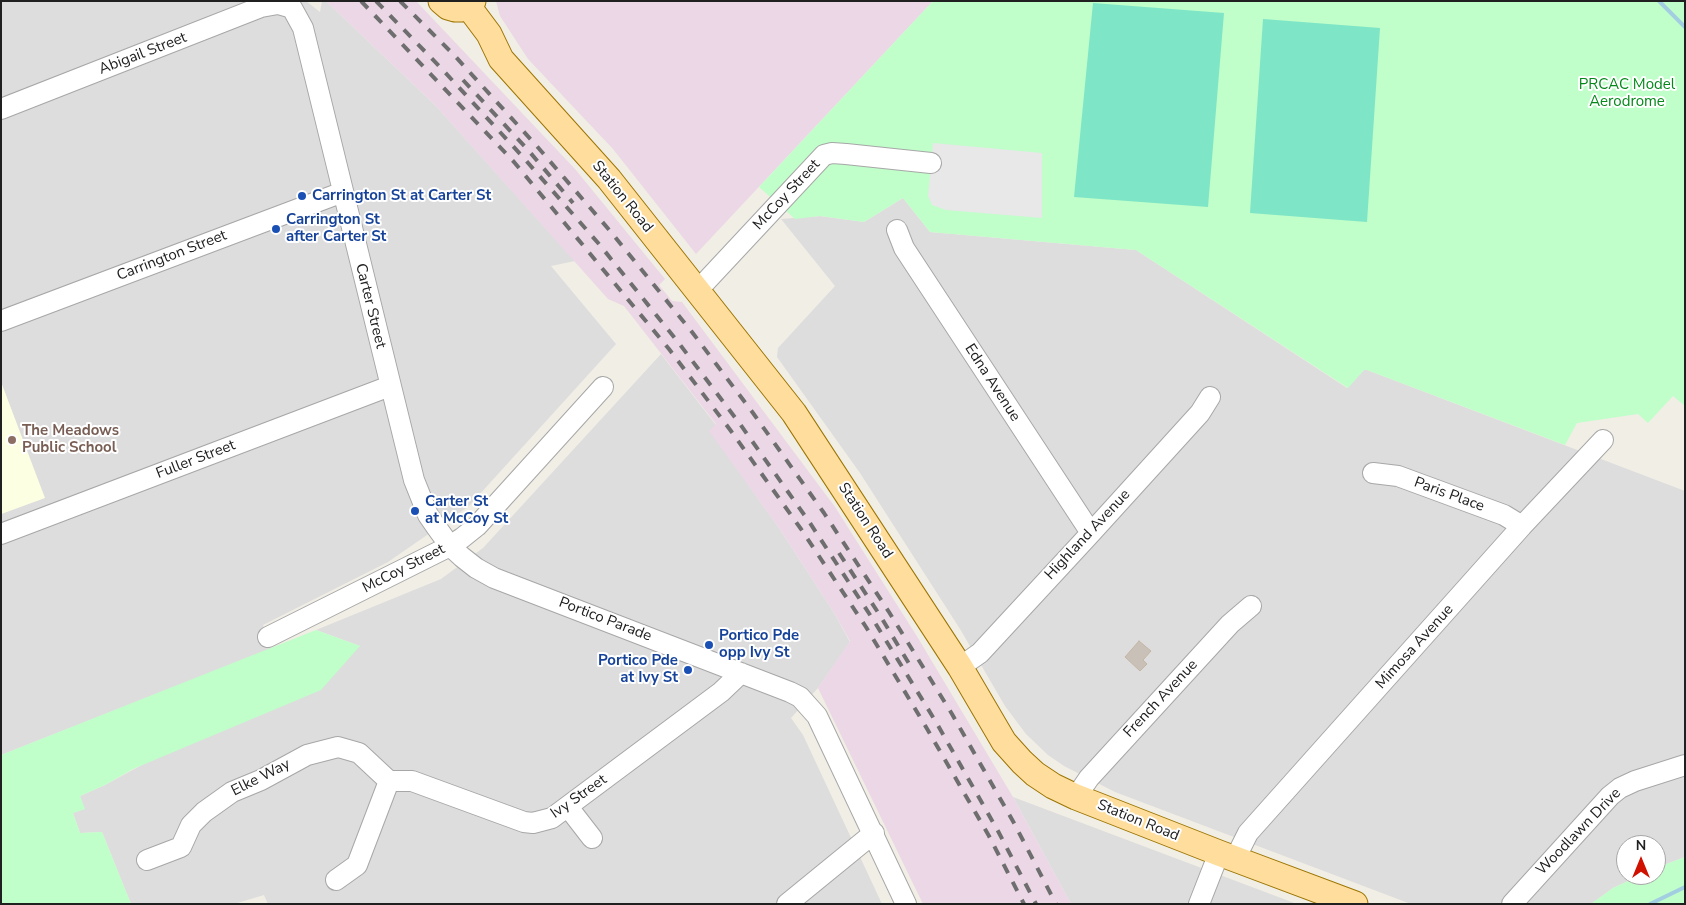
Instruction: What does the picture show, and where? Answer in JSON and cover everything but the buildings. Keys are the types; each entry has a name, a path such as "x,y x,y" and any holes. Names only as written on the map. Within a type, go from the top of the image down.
{"main road":[{"path":"442,1 448,7 455,9 470,4"},
{"name":"Station Road","path":"470,4 501,59 609,178 794,414 960,667 1004,742 1022,762 1035,774 1053,786 1076,797 1355,904"}],"street":[{"name":"Abigail Street","path":"1,110 262,8 287,3"},
{"name":"Carter Street","path":"287,3 296,14 303,28 414,480 428,514 450,546"},
{"name":"McCoy Street","path":"697,291 824,155 832,153 846,154 930,163"},
{"name":"Carrington Street","path":"1,321 343,192"},
{"name":"Edna Avenue","path":"897,230 909,256 1091,533"},
{"name":"Fuller Street","path":"1,534 390,386"},
{"name":"McCoy Street","path":"268,637 450,546 477,526 603,387"},
{"name":"Highland Avenue","path":"960,667 980,653 1200,413 1210,397"},
{"name":"Mimosa Avenue","path":"1199,904 1227,856 1522,526 1603,440"},
{"name":"Paris Place","path":"1373,473 1398,476 1504,515 1522,526"},
{"name":"Portico Parade","path":"450,546 476,568 494,578 790,692 809,705 817,716 906,904"},
{"name":"French Avenue","path":"1076,797 1089,778 1230,624 1251,606"},
{"name":"Ivy Street","path":"389,781 412,780 524,822 533,823 552,818 721,692 741,673"},
{"name":"Elke Way","path":"147,860 181,846 190,824 232,792 261,780 307,755 338,747 359,753 389,781"},
{"name":"Woodlawn Drive","path":"1512,904 1610,796 1634,781 1685,765"},
{"path":"336,880 357,865 389,781"},
{"path":"568,807 592,838"},
{"path":"787,904 874,833"}],"shaded area":[{"path":"1,1 306,1 320,12 322,1 326,1 435,105 575,261 551,266 616,344 469,506 388,562 263,625 271,649 1,755 1,514 44,498 1,382"},
{"path":"326,1 416,1 575,169 665,279 659,285 672,301 682,302 835,507 918,638 1013,797 1071,904 923,904 818,688 850,641 833,611 779,528 709,431 716,424 624,306 608,299 435,105"},
{"path":"496,1 933,1 696,254 613,149 528,59 500,16"},
{"path":"933,143 1042,153 1042,218 946,210 932,205 928,196"},
{"path":"903,198 930,232 1136,250 1347,388 1364,370 1367,370 1685,491 1685,857 1666,864 1666,835 1616,835 1616,885 1619,885 1591,904 1411,904 1115,792 1064,766 1048,755 1026,734 1005,706 960,629 860,473 777,357 778,348 835,286 781,219 820,216 864,222"},
{"path":"661,354 716,425 710,431 779,528 833,611 850,642 818,688 791,718 803,735 882,904 268,904 264,895 234,904 131,904 102,832 80,833 73,813 84,809 80,796 105,785 360,646 316,630 441,579 483,548"},
{"name":"The Meadows Public School","path":"1,382 45,498 1,514"},
{"path":"1013,797 1297,904 1071,904"}],"green space":[{"name":"PRCAC Model Aerodrome","path":"933,1 1685,1 1685,406 1673,396 1648,423 1638,414 1577,423 1565,445 1367,370 1364,370 1348,388 1136,250 930,232 903,198 864,222 820,216 795,219 759,187"},
{"path":"1093,3 1224,13 1208,207 1074,197"},
{"path":"1263,19 1380,28 1367,222 1250,213"},
{"path":"316,630 360,646 321,690 133,769 105,785 80,796 85,809 73,813 80,833 102,832 131,904 1,904 1,755"},
{"path":"1685,857 1685,904 1591,904 1619,885 1666,885 1666,864"}],"waterway":[{"path":"1659,1 1685,27"},
{"path":"1650,904 1685,887"}],"railway":[{"path":"361,1 514,162 669,349 731,431 801,529 866,627 989,836 1024,904"},
{"path":"376,1 522,156 599,244 678,342 740,424 810,523 874,621 936,722 998,831 1036,904"},
{"path":"400,1 454,55 535,144 611,232 692,332 753,413 824,513 889,612 952,714 1014,823 1056,904"},
{"path":"463,80 528,150 573,203"},
{"path":"839,553 911,667"}],"place":[{"name":"Carrington St at Carter St","path":"302,196"},
{"name":"Carrington St after Carter St","path":"276,229"},
{"name":"The Meadows Public School","path":"12,440"},
{"name":"Carter St at McCoy St","path":"415,511"},
{"name":"Portico Pde opp Ivy St","path":"709,645"},
{"name":"Portico Pde at Ivy St","path":"688,670"}]}
